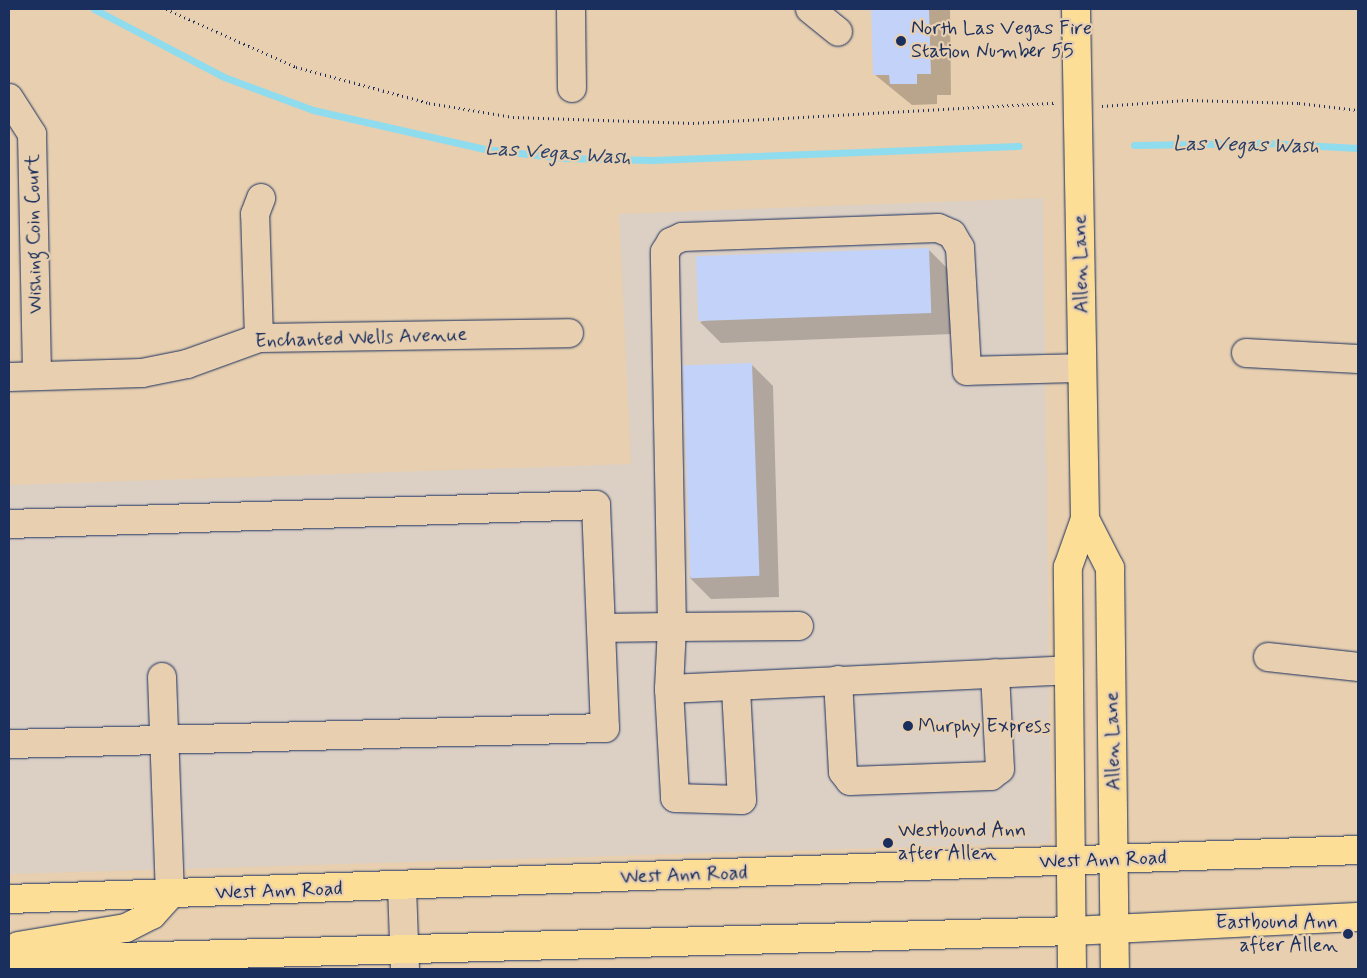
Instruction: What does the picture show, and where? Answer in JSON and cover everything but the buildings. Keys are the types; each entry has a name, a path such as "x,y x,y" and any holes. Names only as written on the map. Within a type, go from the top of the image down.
{"main road":[{"name":"Allen Lane","path":"1072,969 1068,567 1085,519 1076,9"},
{"name":"Allen Lane","path":"1085,519 1110,568 1115,969"},
{"name":"West Ann Road","path":"9,899 402,887 1358,850"},
{"path":"9,948 126,928 152,915 170,895"},
{"path":"9,960 405,959 1115,930 1358,917"}],"street":[{"path":"570,9 572,88"},
{"path":"810,9 838,32"},
{"name":"Wishing Coin Court","path":"9,98 32,134 36,376"},
{"path":"259,338 255,214 261,198"},
{"path":"736,688 742,800 675,798 669,689 672,626 665,252 671,242 682,236 938,228 952,234 960,248 967,371 1082,368"},
{"name":"Enchanted Wells Avenue","path":"9,377 142,373 187,364 259,338 569,333"},
{"path":"1246,354 1358,359"},
{"path":"9,524 596,505 605,728 9,744"},
{"path":"601,628 799,626"},
{"path":"1268,657 1358,667"},
{"path":"669,689 736,688 838,680 1069,670"},
{"path":"838,680 843,772 850,781 992,776 1000,769 995,673"},
{"path":"162,677 170,895"},
{"path":"402,887 405,959"}],"path":[{"path":"1117,107 1186,100 1299,103 1358,110"}],"shaded area":[{"path":"1043,198 1051,843 9,874 9,485 631,464 619,214"}],"waterway":[{"name":"Las Vegas Wash","path":"94,9 224,77 313,110 485,149 562,158 652,160 1019,146"},
{"name":"Las Vegas Wash","path":"1134,145 1266,143 1358,148"}],"place":[{"name":"North Las Vegas Fire Station Number 55","path":"901,41"},
{"name":"Murphy Express","path":"908,726"},
{"name":"Westbound Ann after Allen","path":"888,843"},
{"name":"Eastbound Ann after Allen","path":"1348,934"}]}
